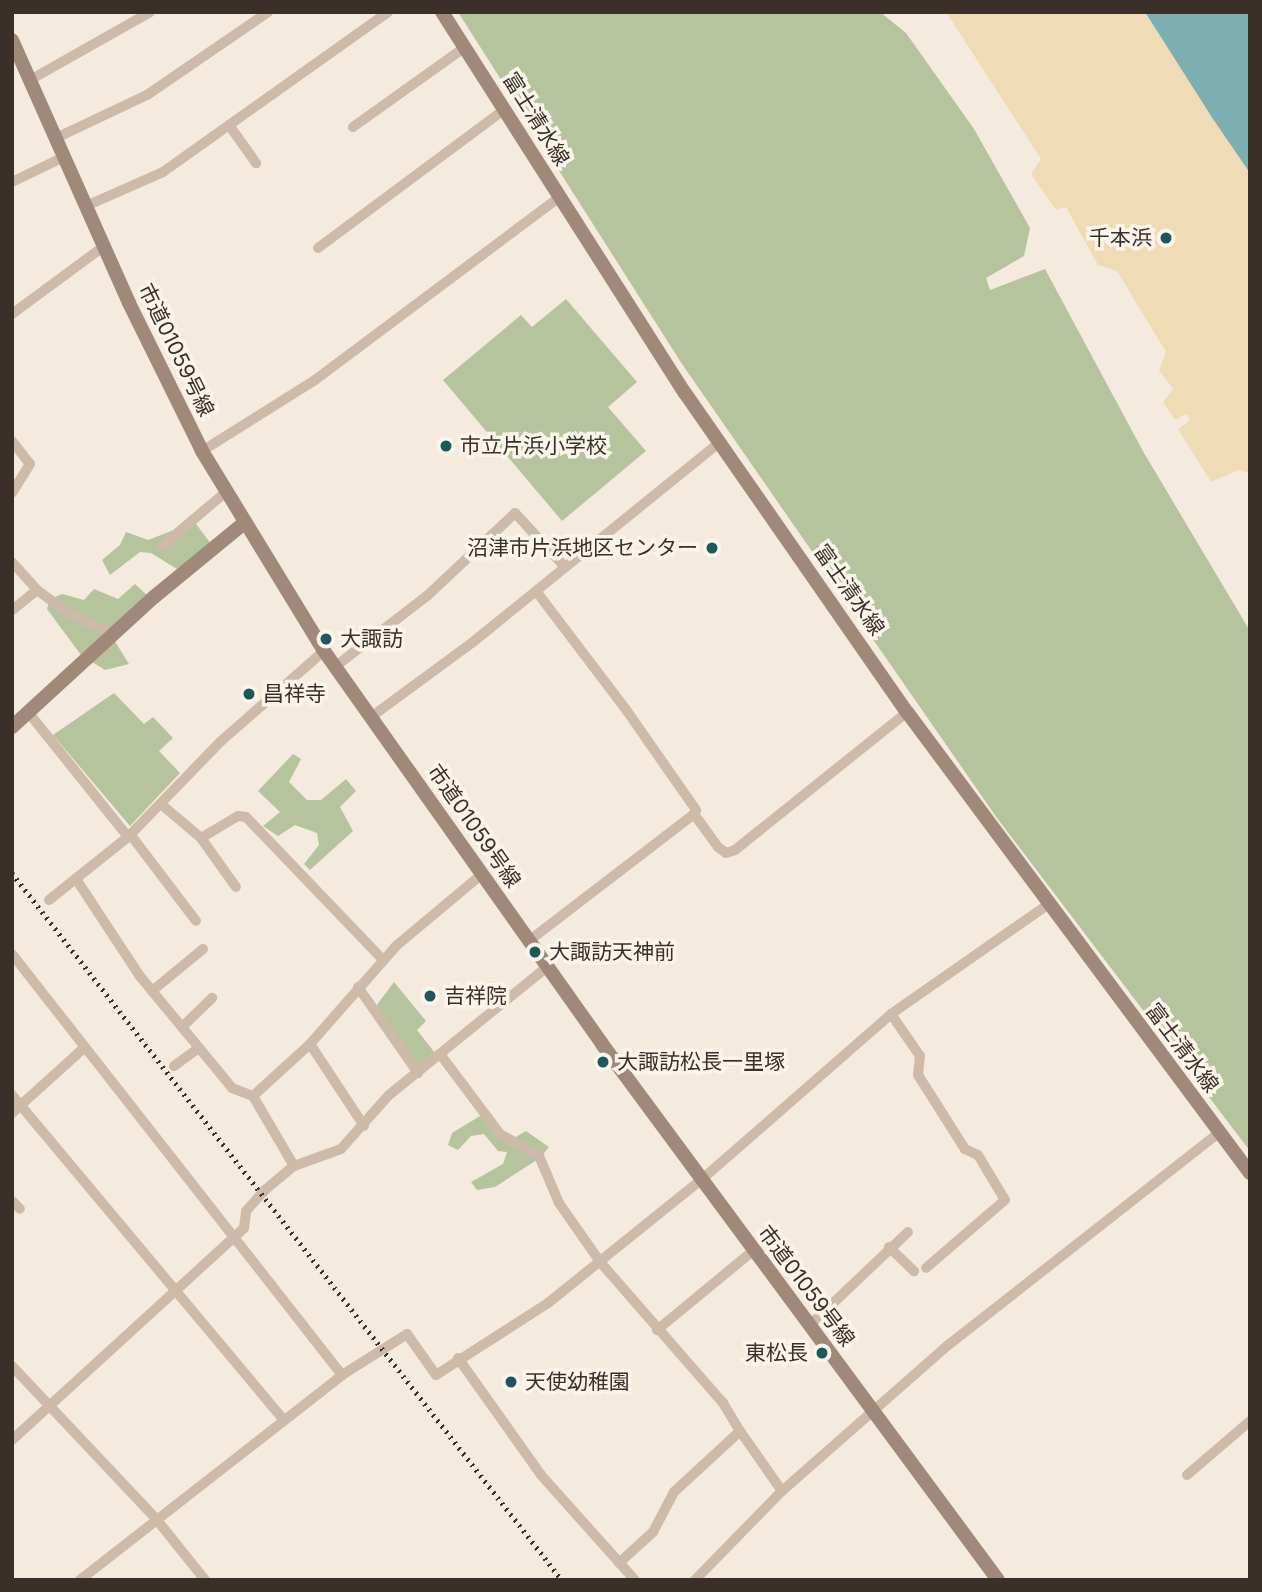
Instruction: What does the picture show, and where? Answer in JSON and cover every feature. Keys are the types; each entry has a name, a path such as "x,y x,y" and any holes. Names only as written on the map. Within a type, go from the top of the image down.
{"street":[{"path":"30,80 150,12"},
{"path":"56,138 147,95 268,12"},
{"path":"86,206 163,172 388,12"},
{"name":"富士清水線","path":"442,12 720,442 907,712 1047,905 1250,1173"},
{"name":"市道01059号線","path":"12,40 103,247 202,451 324,651 701,1180 998,1580"},
{"path":"353,127 465,47"},
{"path":"318,248 505,109"},
{"path":"229,125 256,163"},
{"path":"12,182 64,157"},
{"path":"202,451 316,380 560,197"},
{"path":"12,314 103,247"},
{"path":"12,441 30,464 12,493"},
{"path":"371,717 536,590 720,442"},
{"path":"162,546 226,492"},
{"path":"335,666 427,596 515,513 565,567"},
{"path":"12,727 244,523"},
{"path":"12,562 37,590 70,614 114,635"},
{"path":"12,610 37,590"},
{"path":"530,940 696,810 627,711 536,590"},
{"path":"49,900 129,835 162,805 220,742 324,651"},
{"path":"28,712 196,921"},
{"path":"694,814 718,847 726,853 735,850 907,712"},
{"path":"162,805 201,838 236,887"},
{"path":"201,838 238,816 246,817 383,960"},
{"path":"253,1096 310,1044 383,960 482,874"},
{"path":"76,879 152,991 232,1088 253,1096 294,1166"},
{"path":"80,1580 342,1375 407,1334 436,1375 458,1358 548,1303 701,1180 891,1014 1047,905"},
{"path":"152,991 204,949"},
{"path":"12,954 342,1375"},
{"path":"12,1440 235,1236 244,1227 246,1212 256,1199 294,1166 341,1149 389,1095 547,967"},
{"path":"358,987 418,1073"},
{"path":"182,1027 212,998"},
{"path":"891,1014 920,1056 918,1075 965,1149 978,1155 1004,1200 926,1268"},
{"path":"310,1044 364,1126"},
{"path":"16,1109 85,1047"},
{"path":"174,1066 199,1048"},
{"path":"440,1054 500,1134 539,1156 558,1203 601,1263 723,1404 782,1491"},
{"path":"12,1095 16,1109 176,1290 284,1420"},
{"path":"695,1580 782,1491 873,1411 1001,1302 1220,1132"},
{"path":"12,1200 20,1209"},
{"path":"810,1325 889,1247 908,1232"},
{"path":"889,1247 914,1271"},
{"path":"657,1330 754,1250"},
{"path":"458,1358 541,1475 635,1580"},
{"path":"12,1366 157,1520 205,1580"},
{"path":"1187,1475 1250,1421"},
{"path":"619,1563 653,1532 674,1492 740,1431"}],"green space":[{"path":"458,12 880,12 906,33 974,129 1030,228 1024,256 986,278 990,290 1045,269 1144,453 1250,631 1250,1151 997,818 682,364"},
{"path":"566,299 637,382 608,407 646,451 562,521 443,380 521,315 532,327"},
{"path":"190,516 211,544 177,569 151,553 140,552 110,575 102,560 120,545 126,532 148,540 174,530"},
{"path":"135,584 148,596 111,635 129,664 105,670 81,655 47,609 50,599 62,594 84,600 94,589 118,599"},
{"path":"114,693 144,724 153,717 173,738 159,751 180,773 130,826 53,735"},
{"path":"293,754 301,759 289,782 307,800 321,800 346,779 356,791 340,807 353,831 310,870 304,864 319,845 317,833 295,825 278,836 263,826 280,812 258,791"},
{"path":"394,982 426,1021 417,1030 435,1053 420,1069 376,1006"},
{"path":"480,1116 514,1138 526,1131 549,1147 540,1158 495,1187 477,1190 471,1182 503,1164 507,1152 498,1151 484,1134 471,1136 458,1150 448,1145 452,1133"}],"sand":[{"name":"千本浜","path":"946,12 1145,12 1250,173 1250,473 1238,470 1211,482 1178,429 1190,420 1186,414 1175,420 1163,402 1173,389 1159,370 1166,352 1117,271 1098,265 1066,207 1056,210 1031,174 1041,159"}],"water":[{"path":"1145,12 1250,12 1250,173 1213,119"}],"railway":[{"path":"12,873 562,1580"}],"place":[{"name":"千本浜","path":"1166,238"},
{"name":"市立片浜小学校","path":"446,446"},
{"name":"沼津市片浜地区センター","path":"712,548"},
{"name":"大諏訪","path":"326,639"},
{"name":"昌祥寺","path":"249,694"},
{"name":"大諏訪天神前","path":"535,952"},
{"name":"吉祥院","path":"430,996"},
{"name":"大諏訪松長一里塚","path":"603,1062"},
{"name":"東松長","path":"822,1353"},
{"name":"天使幼稚園","path":"511,1382"}]}
